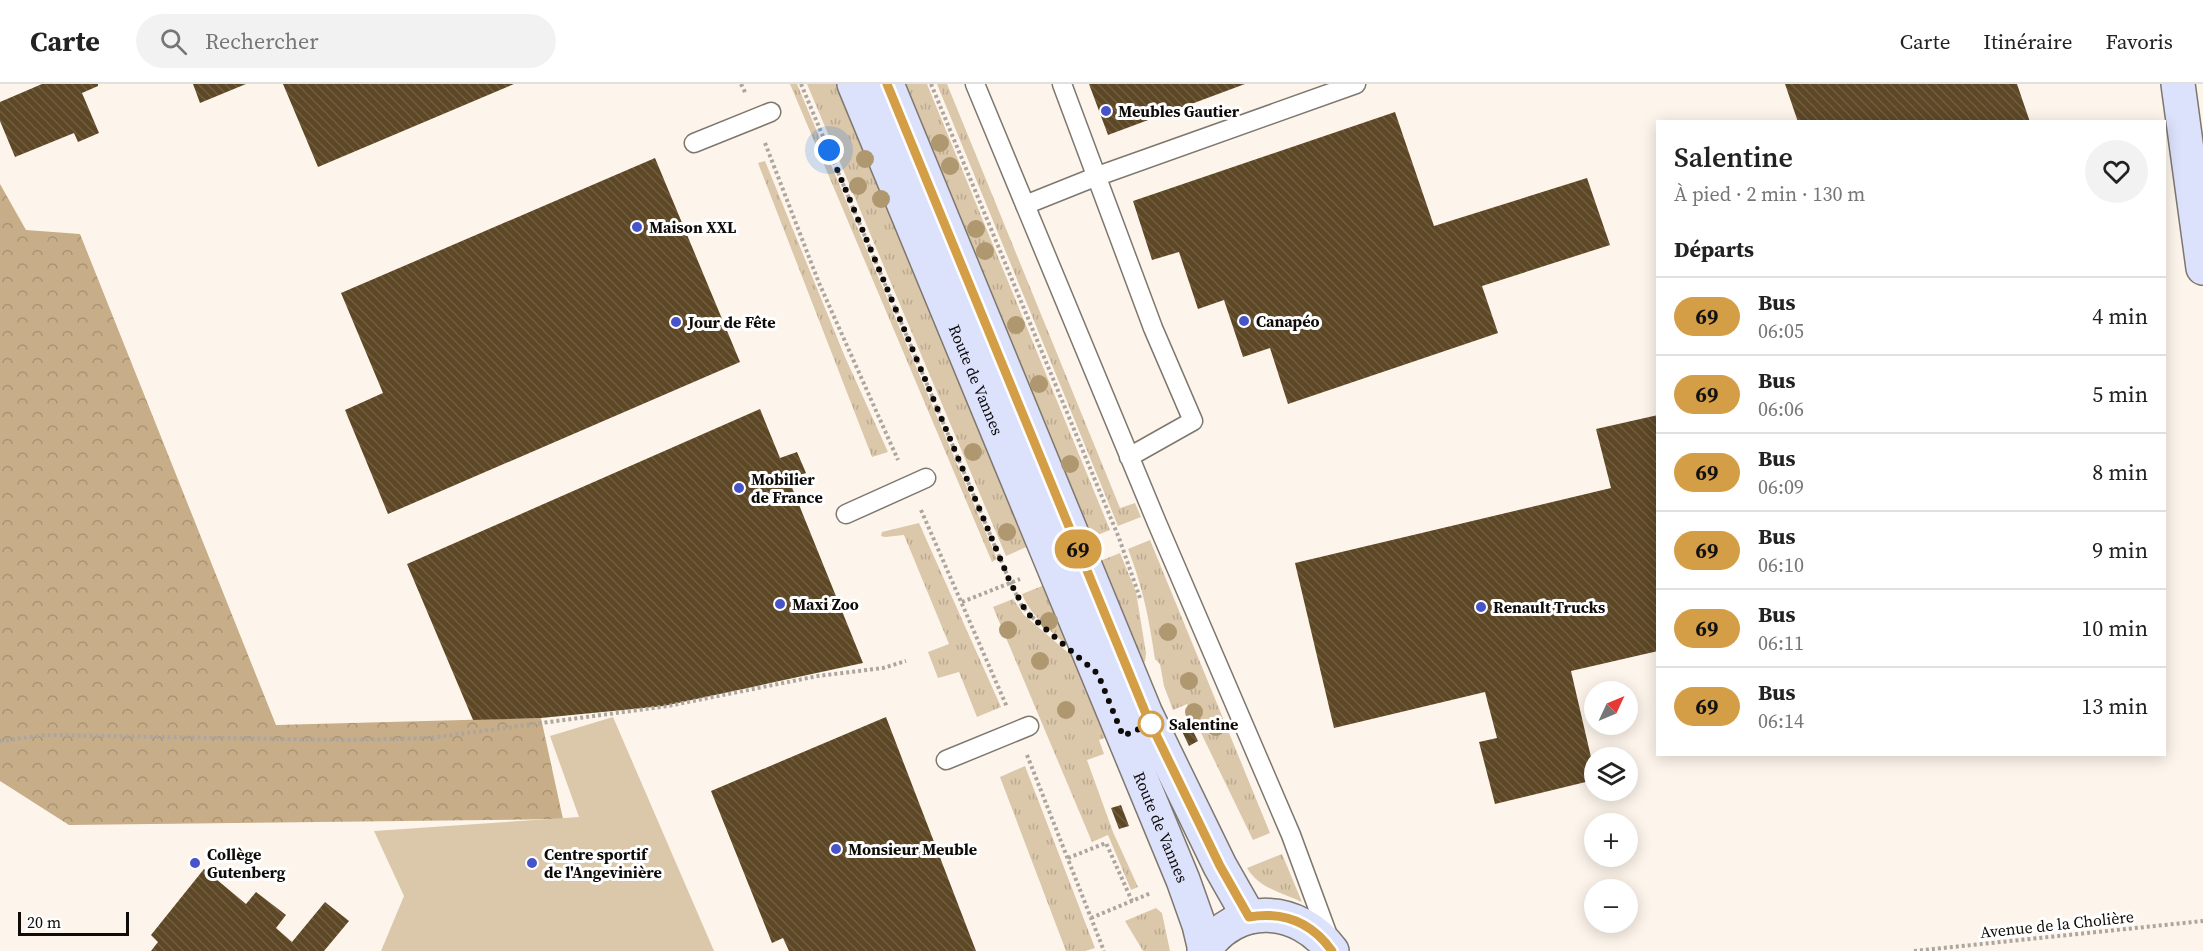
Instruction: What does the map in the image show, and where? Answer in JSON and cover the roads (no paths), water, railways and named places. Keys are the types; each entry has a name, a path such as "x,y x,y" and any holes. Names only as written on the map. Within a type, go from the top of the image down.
{"main road":[{"name":"Route de Vannes","path":"854,84 1183,880 1199,925 1204,950"},
{"name":"Route de Vannes","path":"887,84 1146,714 1220,866 1249,917"},
{"path":"2178,84 2203,268"},
{"path":"1204,950 1228,926 1249,917 1276,915 1301,922 1322,938 1333,951"}],"lane":[{"path":"975,84 1291,835 1333,951"},
{"path":"1062,84 1153,328 1193,421 1130,457"},
{"path":"1025,205 1095,177 1356,84"},
{"path":"694,143 764,115"},
{"path":"846,514 918,482"},
{"path":"946,760 1023,728"}],"place":[{"name":"Meubles Gautier","path":"1106,111"},
{"name":"Maison XXL","path":"637,227"},
{"name":"Canapéo","path":"1244,321"},
{"name":"Jour de Fête","path":"676,322"},
{"name":"Mobilier de France","path":"739,488"},
{"name":"Maxi Zoo","path":"780,604"},
{"name":"Renault Trucks","path":"1481,607"},
{"name":"Salentine","path":"1151,724"},
{"name":"Monsieur Meuble","path":"836,849"},
{"name":"Collège Gutenberg","path":"195,863"},
{"name":"Centre sportif de l'Angevinière","path":"532,863"}]}
